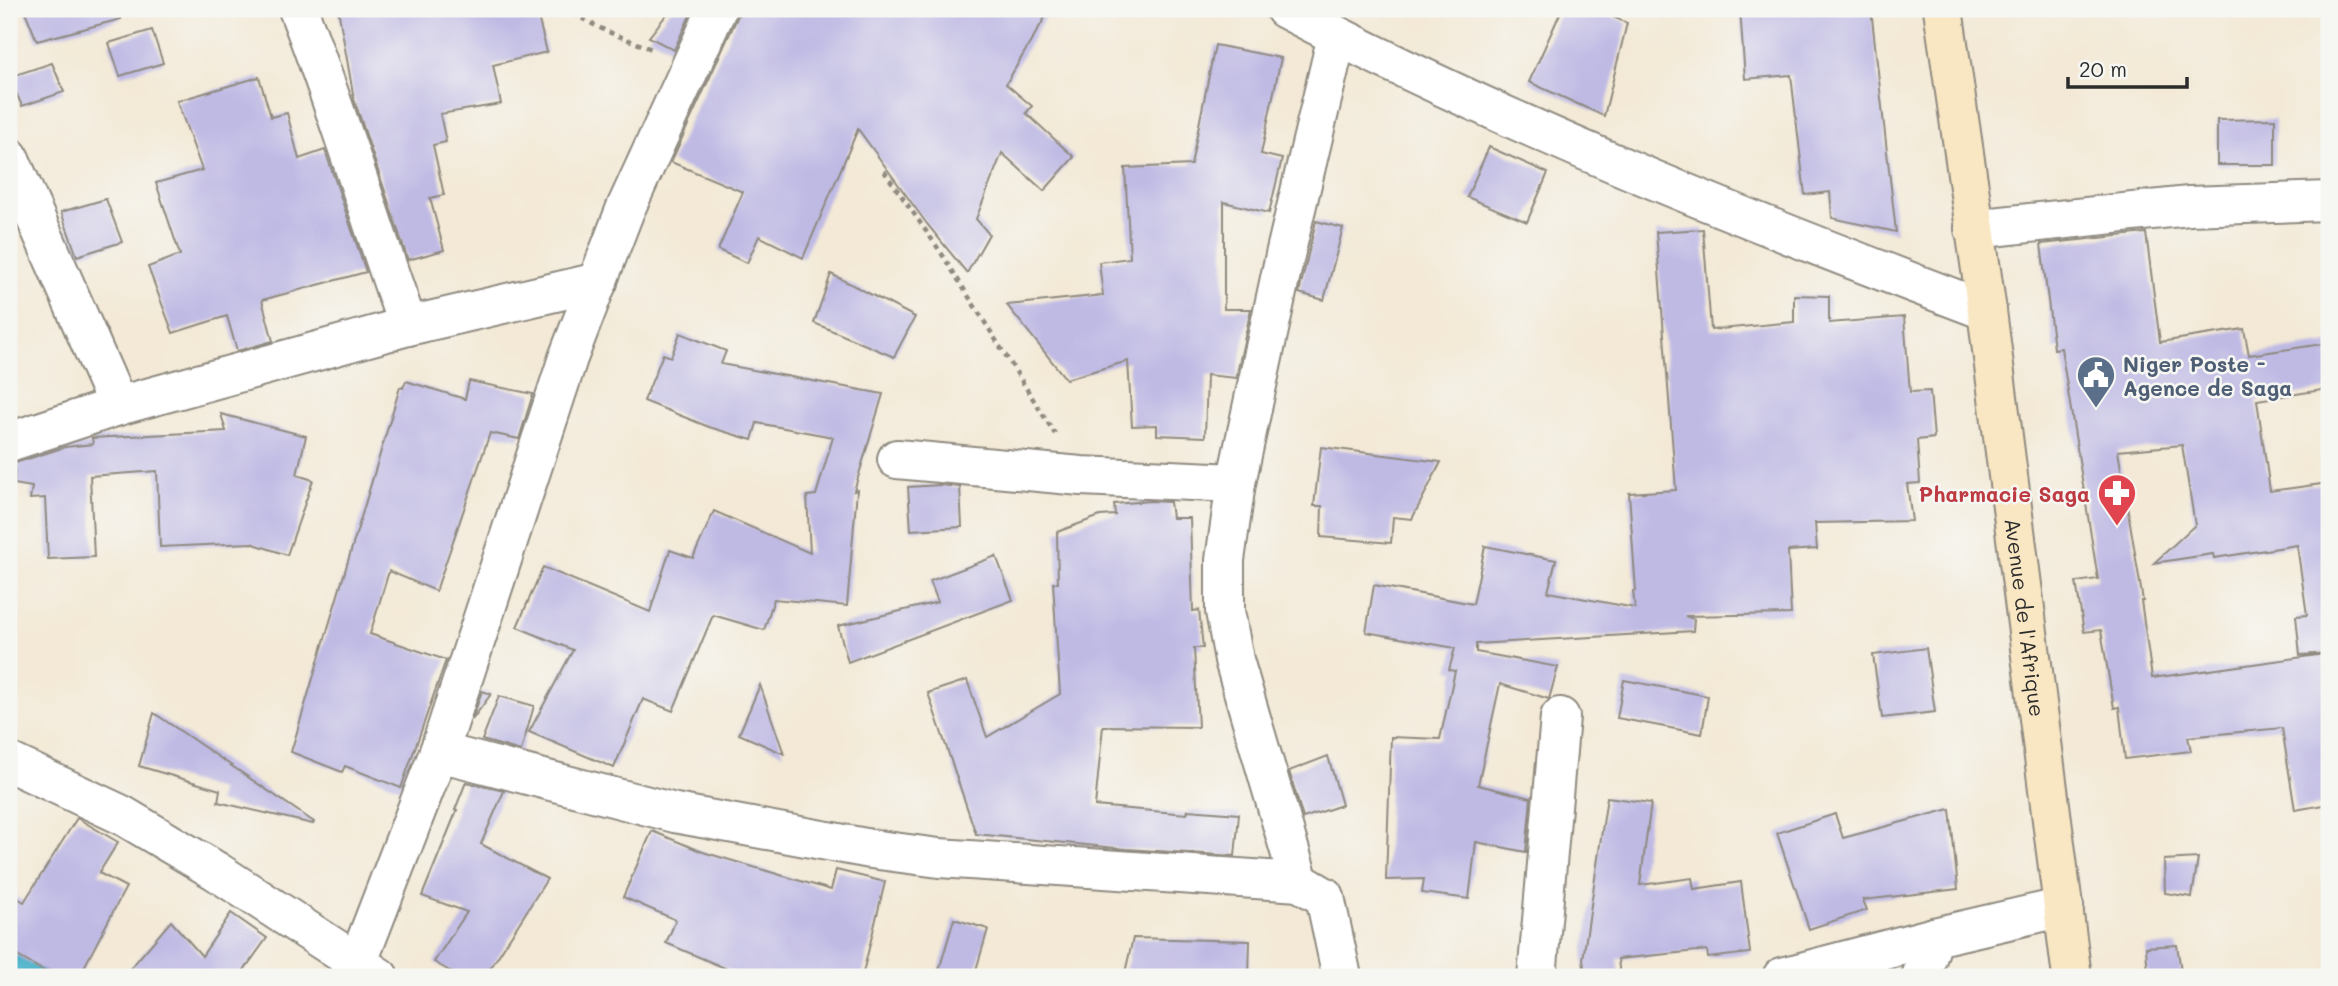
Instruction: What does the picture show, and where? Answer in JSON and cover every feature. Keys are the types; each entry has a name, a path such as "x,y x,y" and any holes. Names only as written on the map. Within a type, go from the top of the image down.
{"main road":[{"name":"Avenue de l'Afrique","path":"1943,9 1987,311 2072,977"}],"street":[{"path":"298,9 355,166 374,231 408,326"},
{"path":"9,762 122,815 216,871 363,973 439,752 560,382 625,210 717,9"},
{"path":"1285,9 1425,80 1567,143 1987,311"},
{"path":"1299,882 1234,660 1225,611 1225,561 1236,483 1285,255 1337,36"},
{"path":"9,157 118,405"},
{"path":"1974,229 2189,206 2329,201"},
{"path":"9,442 118,405 408,326 597,282"},
{"path":"897,459 1081,476 1236,483"},
{"path":"1537,977 1560,717"},
{"path":"439,752 675,813 871,849 939,858 1299,882 1325,897 1342,977"},
{"path":"1782,977 1934,937 2064,907"},
{"path":"1921,977 1934,937"}],"path":[{"path":"573,14 606,31 691,64"},
{"path":"884,171 940,251 1028,390"}],"water":[{"path":"9,950 54,977 9,977"}],"building":[{"path":"24,9 119,9 121,19 37,41"},
{"path":"338,9 536,9 547,52 493,65 501,104 440,114 446,142 433,145 444,195 430,198 444,250 408,260 354,99"},
{"path":"671,9 693,9 674,50 649,37"},
{"path":"739,9 1050,9 1006,84 1032,106 1026,113 1074,157 1044,191 1002,153 976,219 989,234 967,273 927,224 858,129 803,258 759,236 747,263 718,250 743,192 671,162"},
{"path":"1562,9 1595,9 1627,23 1604,116 1529,82"},
{"path":"1740,9 1871,9 1896,232 1832,218 1830,192 1805,195 1791,75 1745,79"},
{"path":"152,30 163,63 120,76 109,43"},
{"path":"1215,45 1281,58 1261,154 1282,159 1269,213 1224,202 1224,309 1251,309 1236,378 1207,375 1205,437 1157,435 1157,425 1132,426 1128,361 1066,379 1007,305 1103,295 1099,262 1130,258 1125,168 1191,165"},
{"path":"52,63 64,92 22,106 9,77"},
{"path":"259,77 271,117 287,113 299,159 325,150 366,272 262,300 273,341 237,351 227,316 173,333 148,267 180,255 156,183 202,170 177,101"},
{"path":"2275,119 2275,165 2217,165 2217,120"},
{"path":"1489,147 1548,173 1527,222 1467,197"},
{"path":"106,199 122,242 77,256 61,212"},
{"path":"1316,221 1343,228 1324,300 1299,293"},
{"path":"1703,229 1711,330 1794,322 1794,295 1829,296 1829,323 1904,317 1910,392 1930,391 1934,438 1917,440 1920,483 1907,484 1912,521 1815,523 1817,549 1788,551 1791,614 1685,616 1694,619 1693,631 1476,644 1476,652 1558,667 1549,699 1500,684 1478,785 1531,798 1526,852 1476,842 1469,899 1422,893 1424,879 1386,880 1391,737 1440,739 1455,671 1449,670 1455,648 1366,632 1374,585 1473,604 1485,546 1556,560 1548,592 1635,608 1629,493 1676,490 1656,232"},
{"path":"2146,233 2160,342 2244,329 2249,355 2329,343 2329,389 2257,400 2270,491 2329,483 2329,653 2300,655 2296,616 2307,615 2297,545 2214,558 2213,554 2154,563 2195,525 2182,445 2118,451 2143,601 2152,678 2325,654 2329,687 2329,804 2295,810 2282,728 2188,737 2191,751 2125,759 2119,707 2114,708 2101,630 2084,632 2076,582 2098,579 2061,348 2054,349 2041,244"},
{"path":"831,274 915,317 894,357 814,323"},
{"path":"680,333 726,351 721,364 883,394 854,491 857,490 847,606 774,599 764,630 713,615 673,711 643,699 614,768 529,732 573,650 517,627 543,567 650,612 670,550 693,558 714,511 810,553 807,496 816,495 833,437 757,423 752,440 709,427 644,401 663,354 671,357"},
{"path":"406,381 465,399 469,381 533,394 519,439 490,433 436,591 389,571 370,634 446,660 401,788 345,766 342,772 291,752 400,387 403,388"},
{"path":"221,414 306,436 297,475 313,480 287,555 251,543 160,547 157,471 90,476 94,557 48,559 45,498 30,499 32,487 14,484 15,463 65,447 93,444 92,438 226,431"},
{"path":"1321,447 1441,462 1412,519 1393,517 1391,543 1321,537 1322,506 1314,506"},
{"path":"908,487 960,487 962,527 911,530"},
{"path":"1170,502 1172,518 1190,518 1193,611 1199,610 1203,648 1194,648 1198,727 1103,726 1095,806 1187,814 1188,810 1239,814 1235,856 1126,849 976,834 928,693 967,680 987,737 1060,694 1053,583 1058,583 1057,532 1100,516 1115,515 1114,504"},
{"path":"996,556 1013,600 848,662 838,626 938,602 930,581"},
{"path":"1926,648 1935,712 1882,718 1873,655"},
{"path":"1624,680 1708,696 1702,734 1617,718"},
{"path":"760,685 784,754 739,734"},
{"path":"482,691 491,694 472,720"},
{"path":"499,696 534,706 521,751 482,740"},
{"path":"154,713 314,822 313,824 218,802 220,790 139,766"},
{"path":"1328,756 1342,805 1303,818 1289,771"},
{"path":"466,782 504,791 481,844 547,879 485,977 460,977 434,962 467,912 422,896"},
{"path":"1607,797 1651,803 1640,885 1692,878 1694,889 1741,882 1750,953 1708,958 1707,950 1618,959 1620,977 1585,977 1583,959"},
{"path":"1950,809 1958,889 1863,900 1867,910 1809,929 1777,833 1835,814 1843,838"},
{"path":"77,818 118,842 99,873 126,887 79,977 54,977 9,951 9,893 24,902"},
{"path":"652,831 703,852 831,890 836,870 885,882 862,977 746,977 666,943 676,920 623,897"},
{"path":"2198,858 2192,897 2165,893 2164,860"},
{"path":"231,913 267,938 239,977 123,977 171,921 202,956"},
{"path":"954,919 988,929 974,977 937,977"},
{"path":"1133,938 1250,941 1249,977 1124,977"},
{"path":"2177,945 2182,977 2148,977 2146,947"}],"place":[{"name":"Niger Poste - Agence de Saga","path":"2096,409"},
{"name":"Pharmacie Saga","path":"2117,527"}]}
